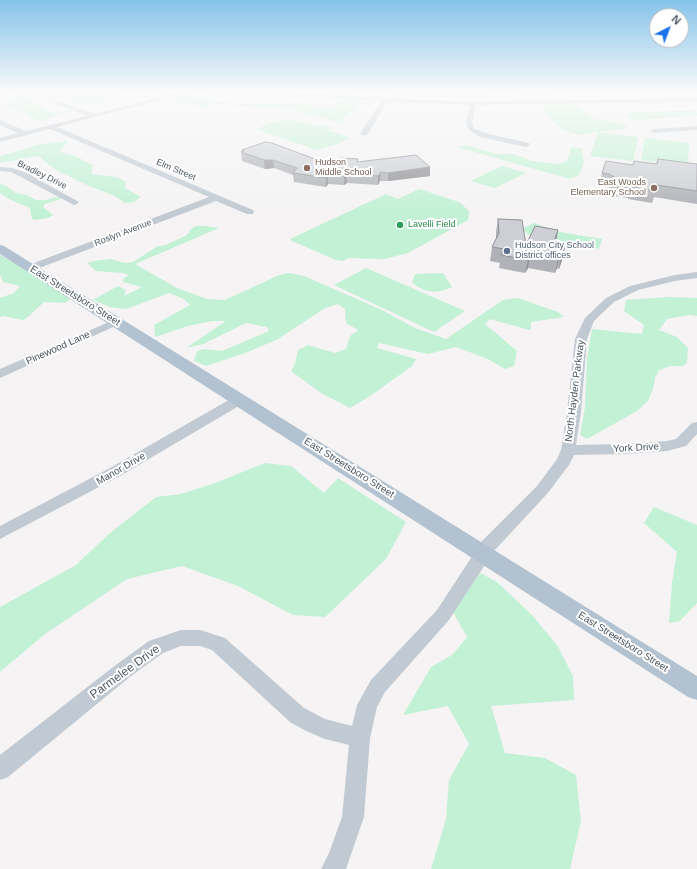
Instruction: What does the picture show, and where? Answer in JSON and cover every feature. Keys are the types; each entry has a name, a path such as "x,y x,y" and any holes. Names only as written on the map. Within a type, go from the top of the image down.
{"main road":[{"name":"East Streetsboro Street","path":"0,249 697,689"}],"street":[{"path":"21,132 26,134"},
{"path":"0,140 36,132"},
{"name":"Elm Street","path":"58,132 250,212"},
{"path":"476,132 483,135 526,145"},
{"name":"Bradley Drive","path":"0,169 12,170 22,174 75,202"},
{"name":"Roslyn Avenue","path":"30,268 215,198"},
{"name":"North Hayden Parkway","path":"333,869 339,859 353,817 360,738 368,705 378,686 443,615 488,546 546,486 564,461 568,450 574,412 581,339 589,320 610,300 634,288 686,274"},
{"name":"Pinewood Lane","path":"0,374 116,322"},
{"name":"Manor Drive","path":"0,533 72,496 239,400"},
{"name":"York Drive","path":"568,450 626,449 667,446 681,443 697,426"},
{"name":"Parmelee Drive","path":"0,769 124,670 156,647 181,638 200,638 218,644 297,715 325,729 360,738"}],"green space":[{"path":"263,132 331,132 350,138 338,144 316,150"},
{"path":"568,132 602,132 598,132 580,135"},
{"path":"598,132 638,137 633,161 590,156"},
{"path":"645,138 689,143 688,166 641,160"},
{"path":"69,141 60,150 63,153 75,156 93,165 91,174 116,177 125,181 125,188 141,197 134,202 125,203 115,196 89,186 56,170 38,156 0,163 0,156 41,144"},
{"path":"467,145 497,154 513,154 533,161 558,164 567,161 571,147 582,148 584,163 579,175 570,179 457,147"},
{"path":"502,166 526,173 495,188 470,181"},
{"path":"0,184 5,185 16,193 27,195 36,200 46,200 60,196 64,198 45,204 43,207 53,215 48,218 36,220 32,219 30,208 9,199 0,193"},
{"path":"419,189 459,202 469,211 468,220 408,253 384,259 348,258 343,261 336,260 290,239 386,194 398,199"},
{"path":"534,223 560,232 602,239 599,249 533,238 522,229"},
{"path":"196,226 219,228 135,264 177,288 207,299 225,300 279,275 289,273 304,276 382,310 415,328 446,339 503,300 518,298 558,312 564,317 531,322 531,329 529,330 490,319 485,324 517,351 514,366 505,369 488,359 456,347 428,354 379,343 377,348 416,359 412,366 370,396 350,408 321,393 291,371 295,364 298,350 308,345 335,353 346,349 350,336 358,330 346,323 345,309 338,304 325,308 278,339 248,352 206,366 194,361 197,351 204,349 222,351 269,331 267,327 246,323 203,344 186,348 226,321 212,321 188,326 155,337 154,325 190,305 184,299 169,293 126,309 110,307 93,300 118,286 126,290 124,296 142,287 123,282 124,278 129,275 123,273 96,271 87,263 111,259 125,263 133,262 158,246 166,245 187,235 191,229"},
{"path":"0,255 73,297 65,303 44,302 23,320 3,316 0,317 0,298 14,293 20,286 3,282 0,274"},
{"path":"366,268 465,311 434,332 334,285"},
{"path":"443,273 452,287 435,292 424,290 412,282 415,274"},
{"path":"669,297 697,298 697,316 689,315 667,319 659,330 677,337 688,348 687,363 683,366 671,366 659,370 648,401 637,411 587,439 580,435 585,407 587,358 592,329 642,334 644,325 624,311 626,300"},
{"path":"265,463 291,466 324,493 338,478 406,522 386,559 325,617 293,615 238,586 182,566 127,579 45,634 0,672 0,607 76,565 110,533 156,497 181,494 215,483"},
{"path":"654,507 697,525 697,603 680,621 669,623 672,583 677,552 644,523"},
{"path":"480,573 497,582 531,614 557,645 573,676 574,700 491,706 505,753 545,758 576,775 581,821 570,869 431,869 446,819 449,780 469,744 448,706 403,715 431,667 452,655 467,637 453,612"}],"building":[{"path":"265,142 272,143 315,159 358,159 357,162 416,155 430,167 388,173 381,172 378,176 347,174 344,176 328,175 326,178 293,173 297,168 273,160 264,160 241,152 244,151 242,150"},
{"path":"658,159 697,164 697,191 657,185 656,191 631,187 617,184 618,179 609,174 602,173 606,161 633,165 634,161 657,164"},
{"path":"498,219 522,220 526,245 535,226 558,230 554,241 566,243 561,255 558,259 530,254 528,260 501,255 504,249 492,247 499,233"}],"place":[{"name":"Hudson Middle School","path":"307,168"},
{"name":"East Woods Elementary School","path":"654,188"},
{"name":"Lavelli Field","path":"400,225"},
{"name":"Hudson City School District offices","path":"507,251"}]}
